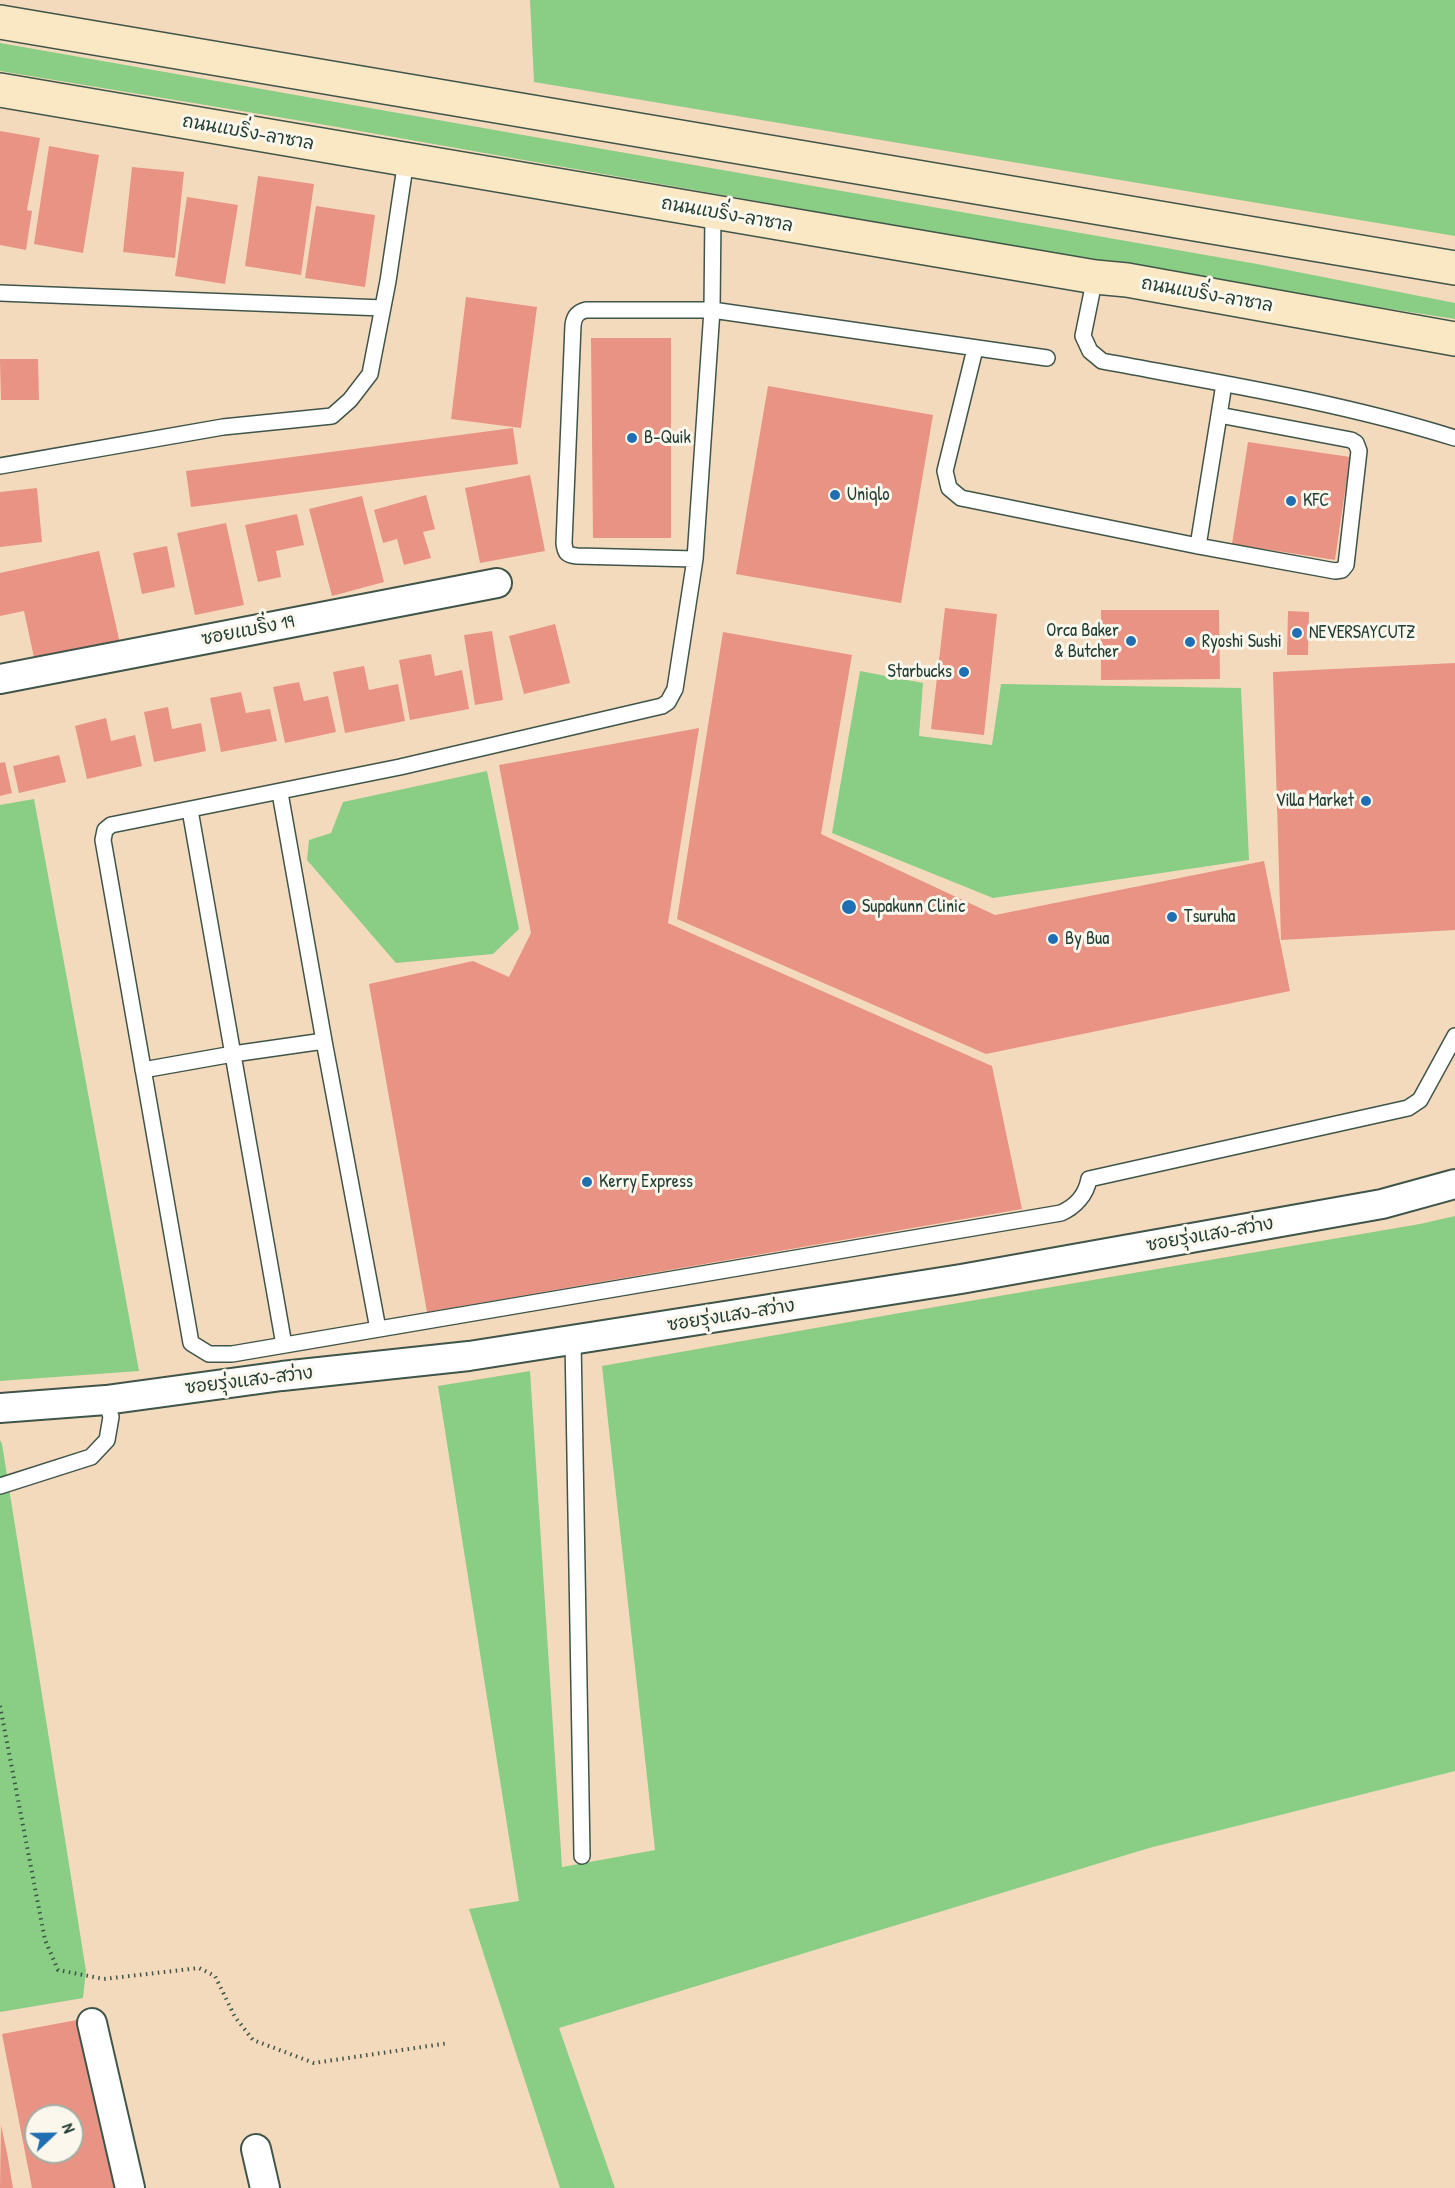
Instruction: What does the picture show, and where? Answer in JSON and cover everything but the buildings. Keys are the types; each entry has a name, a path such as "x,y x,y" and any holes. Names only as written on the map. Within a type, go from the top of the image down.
{"street":[{"path":"2,18 1455,268"},
{"name":"ถนนแบริ่ง-ลาซาล","path":"0,90 713,213 1095,277 1127,280 1455,339"},
{"name":"ซอยแบริ่ง 19","path":"0,679 497,583"},
{"name":"ซอยรุ่งแสง-สว่าง","path":"0,1408 106,1400 282,1376 469,1356 573,1340 961,1279 1382,1204 1455,1184"},
{"path":"92,2023 130,2188"},
{"path":"256,2149 265,2188"}],"lane":[{"path":"0,466 223,427 332,416 350,400 370,375 406,160"},
{"path":"713,213 712,310 695,559 675,689 668,702 662,706 400,767 280,793 111,825 103,834 191,1343 202,1351 216,1355 284,1345 1061,1213 1076,1204 1089,1179 1408,1108 1420,1100 1455,1036"},
{"path":"1095,277 1083,336 1090,351 1102,361 1402,421 1455,438"},
{"path":"0,292 383,308"},
{"path":"695,559 569,556 566,552 564,543 573,325 576,314 586,310 712,310 1047,358"},
{"path":"975,349 945,471 949,488 961,498 1198,546 1335,571 1342,570 1346,565 1359,452 1356,443 1351,440 1219,415"},
{"path":"1198,546 1224,384"},
{"path":"280,793 378,1329"},
{"path":"190,810 284,1345"},
{"path":"143,1070 324,1041"},
{"path":"573,1340 582,1856"},
{"path":"0,1486 92,1457 107,1440 111,1417 106,1400"}],"path":[{"path":"0,1706 45,1940 58,1970 104,1979 199,1968 215,1976 235,2017 253,2040 314,2063 450,2043"}],"green space":[{"path":"530,0 1455,0 1455,236 534,82"},
{"path":"0,43 1257,264 1455,303 1455,319 1210,281 320,124 0,71"},
{"path":"860,671 923,683 919,736 992,745 1001,684 1241,688 1249,860 993,898 832,833"},
{"path":"487,771 519,929 493,954 396,963 307,860 309,840 331,833 343,802"},
{"path":"34,799 139,1371 0,1381 0,805"},
{"path":"1455,1216 1455,1771 1149,1848 559,2028 615,2188 560,2188 469,1909 519,1901 438,1386 530,1371 562,1867 655,1850 602,1366 1420,1224"},
{"path":"0,1440 86,1971 83,1998 0,2012"}],"place":[{"name":"B-Quik","path":"632,438"},
{"name":"Uniqlo","path":"835,495"},
{"name":"KFC","path":"1291,501"},
{"name":"NEVERSAYCUTZ","path":"1297,633"},
{"name":"Orca Baker & Butcher","path":"1131,641"},
{"name":"Ryoshi Sushi","path":"1190,642"},
{"name":"Starbucks","path":"964,672"},
{"name":"Villa Market","path":"1366,801"},
{"name":"Supakunn Clinic","path":"849,907"},
{"name":"Tsuruha","path":"1172,917"},
{"name":"By Bua","path":"1053,939"},
{"name":"Kerry Express","path":"587,1182"}]}
